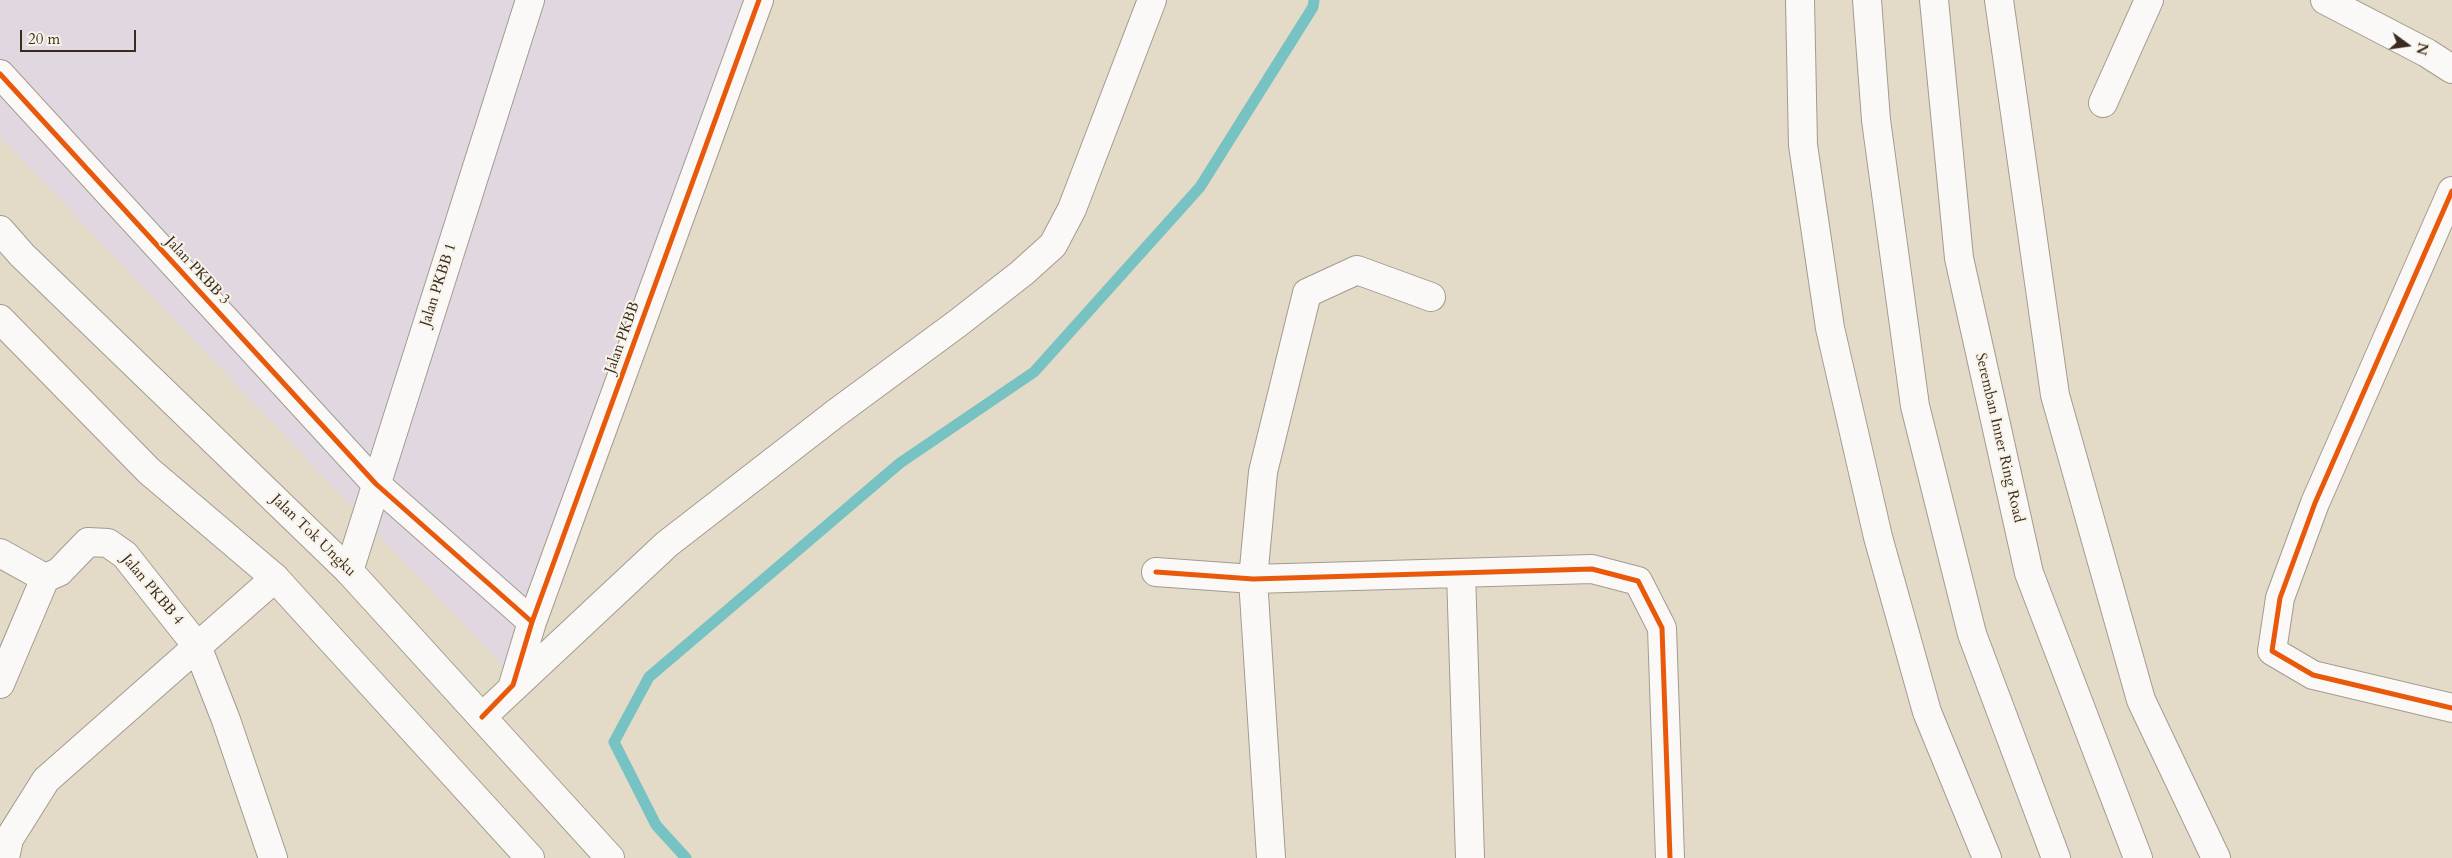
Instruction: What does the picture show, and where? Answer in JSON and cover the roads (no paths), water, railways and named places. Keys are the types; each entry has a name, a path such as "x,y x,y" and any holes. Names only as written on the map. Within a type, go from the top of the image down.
{"main road":[{"name":"Jalan PKBB 1","path":"349,571 530,0"},
{"name":"Jalan PKBB","path":"513,685 532,622 760,0"},
{"path":"482,717 513,685 667,544 836,412 1022,273 1053,244 1072,210 1152,0"},
{"path":"1800,0 1803,146 1830,328 1878,537 1927,712 1987,858"},
{"path":"1867,0 1876,120 1915,406 1972,634 2056,858"},
{"name":"Seremban Inner Ring Road","path":"1934,0 1959,258 2029,573 2138,858"},
{"path":"1999,0 2055,395 2140,700 2216,858"},
{"path":"2103,103 2149,0"},
{"path":"2325,0 2418,48 2452,69"},
{"name":"Jalan PKBB 3","path":"0,74 376,484 532,622"},
{"path":"2452,191 2315,503 2280,598 2272,651 2313,675 2452,708"},
{"name":"Jalan Tok Ungku","path":"0,230 22,256 349,571 610,858"},
{"path":"1271,858 1253,579 1263,472 1308,293 1357,270 1431,297"},
{"path":"0,319 149,471 275,578 530,858"},
{"name":"Jalan PKBB 4","path":"45,578 59,572 88,542 108,543 125,555 197,646 226,720 274,858"},
{"path":"0,554 45,578 0,684"},
{"path":"1156,572 1253,579 1592,569 1638,581 1662,628 1670,858"},
{"path":"1461,573 1470,858"},
{"path":"5,844 46,780 275,578"}],"waterway":[{"path":"686,858 656,825 614,742 649,677 900,463 1034,372 1200,187 1313,7 1314,0"}]}
